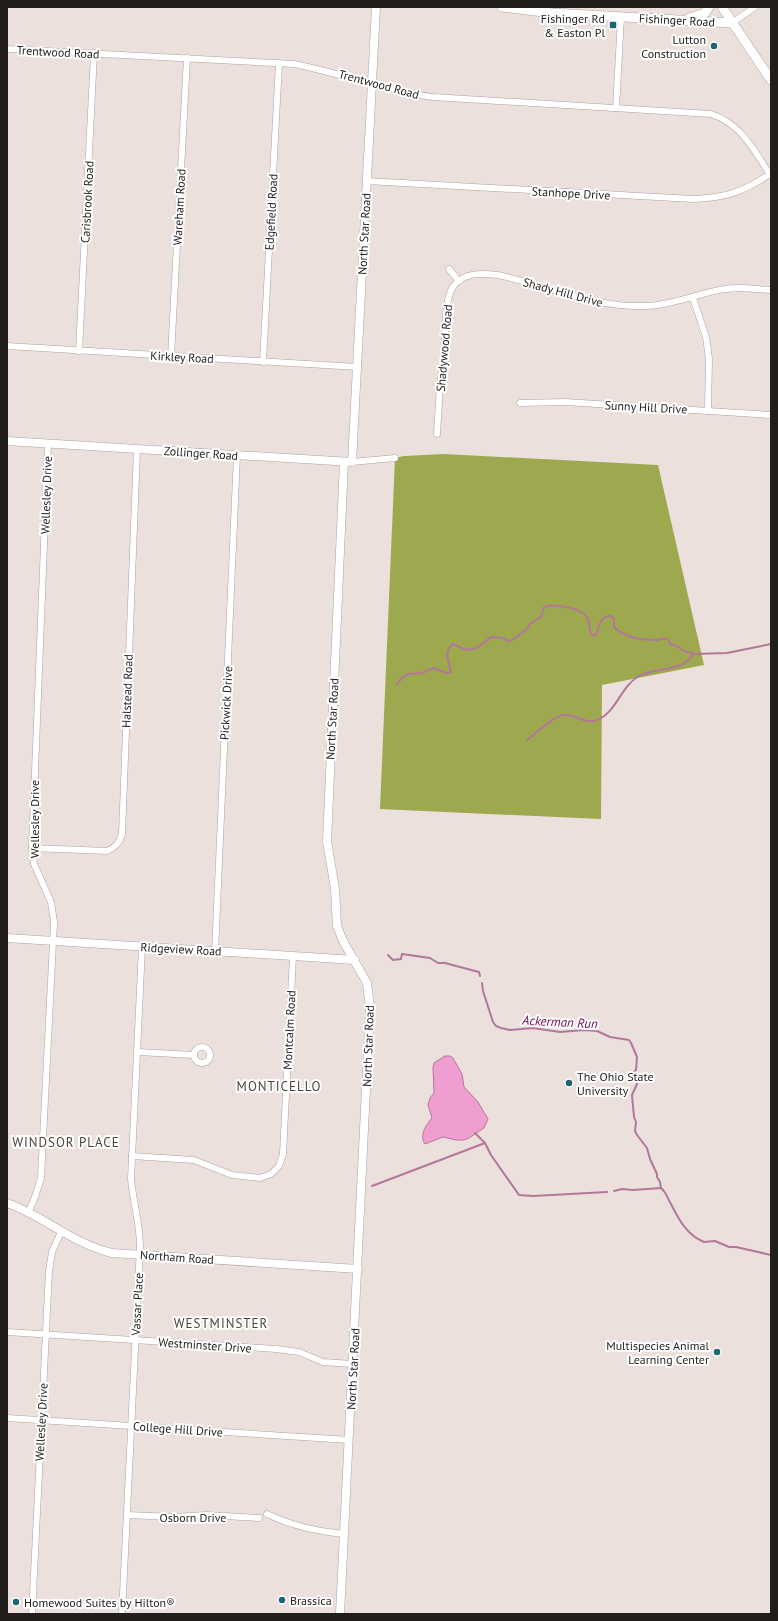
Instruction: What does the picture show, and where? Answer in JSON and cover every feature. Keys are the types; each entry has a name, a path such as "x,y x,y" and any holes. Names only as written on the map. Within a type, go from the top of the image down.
{"main road":[{"name":"Fishinger Road","path":"502,7 552,13 732,23"},
{"path":"678,20 700,16 705,13 709,7"},
{"path":"722,7 771,80"}],"street":[{"name":"North Star Road","path":"340,1614 370,1008 367,983 355,960 343,942 337,926 336,889 327,841 348,462 357,367 376,7"},
{"path":"732,23 756,7"},
{"path":"616,108 621,17"},
{"name":"Trentwood Road","path":"7,49 279,63 317,68 400,92 433,97 701,113 719,117 735,127 746,139 770,175"},
{"name":"Carisbrook Road","path":"79,351 94,53"},
{"name":"Wareham Road","path":"171,356 187,58"},
{"name":"Edgefield Road","path":"263,362 279,63"},
{"name":"Stanhope Drive","path":"367,181 710,199 729,196 770,175"},
{"path":"449,269 459,281"},
{"name":"Shady Hill Drive","path":"459,281 473,274 487,273 509,277 582,299 604,304 647,306 676,302 720,290 736,288 771,290"},
{"name":"Shadywood Road","path":"437,434 440,384 444,358 446,313 449,294 459,281"},
{"path":"693,298 706,337 709,359 708,411"},
{"name":"Kirkley Road","path":"7,346 357,367"},
{"name":"Sunny Hill Drive","path":"520,403 565,402 771,415"},
{"name":"Zollinger Road","path":"7,441 348,462 395,458"},
{"name":"Wellesley Drive","path":"29,1212 41,1178 54,922 52,907 34,864 32,848 48,443"},
{"name":"Halstead Road","path":"32,848 107,851 114,848 120,842 122,834 137,449"},
{"name":"Pickwick Drive","path":"215,952 237,455"},
{"name":"Ridgeview Road","path":"7,938 355,960"},
{"name":"Vassar Place","path":"122,1614 140,1255 140,1229 133,1198 131,1179 142,947"},
{"name":"Montcalm Road","path":"132,1156 194,1160 232,1174 260,1178 271,1174 279,1166 283,1154 293,956"},
{"path":"138,1052 194,1054"},
{"name":"Northam Road","path":"7,1203 29,1212 61,1232 99,1250 140,1255 358,1269"},
{"name":"Wellesley Drive","path":"32,1614 48,1271 52,1252 61,1232"},
{"name":"Westminster Drive","path":"7,1332 289,1350 299,1352 323,1362 353,1364"},
{"name":"College Hill Drive","path":"7,1418 349,1440"},
{"path":"266,1514 286,1524 313,1530 344,1534"},
{"name":"Osborn Drive","path":"127,1515 174,1517 206,1515 259,1518"}],"green space":[{"path":"444,454 658,465 704,665 602,685 601,819 380,809 395,458 404,456"}],"shaded area":[{"path":"445,1056 450,1056 453,1058 462,1074 464,1087 478,1102 488,1119 484,1128 464,1140 443,1137 425,1144 423,1141 423,1134 432,1118 428,1105 430,1098 434,1093 433,1067 434,1063"}],"waterway":[{"path":"397,684 404,676 422,673 434,668 446,673 451,672 447,653 453,644 466,650 477,648 491,637 502,638 509,641 514,639 527,629 530,624 541,617 544,607 549,606 568,607 585,615 588,619 591,634 594,636 596,635 602,619 604,617 611,616 614,619 614,627 623,634 645,640 666,638 670,644 694,654 727,653 771,644"},
{"path":"527,740 551,721 561,716 569,715 589,721 604,717 633,680 646,673 675,667 688,660 694,654"},
{"name":"Ackerman Run","path":"388,955 393,960 401,959 402,954 430,958 438,963 445,963 479,972 480,976"},
{"name":"Ackerman Run","path":"482,983 483,991 493,1022 496,1026 501,1028 510,1030 533,1028 560,1032 584,1030 597,1031 610,1037 629,1040 637,1057 636,1070 633,1073 633,1076 637,1080 637,1084 632,1095 634,1117 636,1122 635,1131 647,1148 661,1188 666,1194 680,1221 688,1231 704,1242 715,1241 729,1247 736,1247 771,1255"},
{"name":"Ackerman Run","path":"475,1133 485,1143"},
{"name":"Ackerman Run","path":"372,1186 485,1143 491,1155 519,1195 533,1196 607,1192"},
{"name":"Ackerman Run","path":"614,1191 622,1189 633,1190 661,1188"}],"place":[{"name":"Fishinger Rd & Easton Pl","path":"613,25"},
{"name":"Lutton Construction","path":"714,46"},
{"name":"The Ohio State University","path":"569,1083"},
{"name":"Multispecies Animal Learning Center","path":"717,1352"},
{"name":"Brassica","path":"282,1600"},
{"name":"Homewood Suites by Hilton®","path":"16,1602"}],"district":[{"name":"MONTICELLO","path":"279,1086"},
{"name":"WINDSOR PLACE","path":"66,1142"},
{"name":"WESTMINSTER","path":"221,1323"}]}
